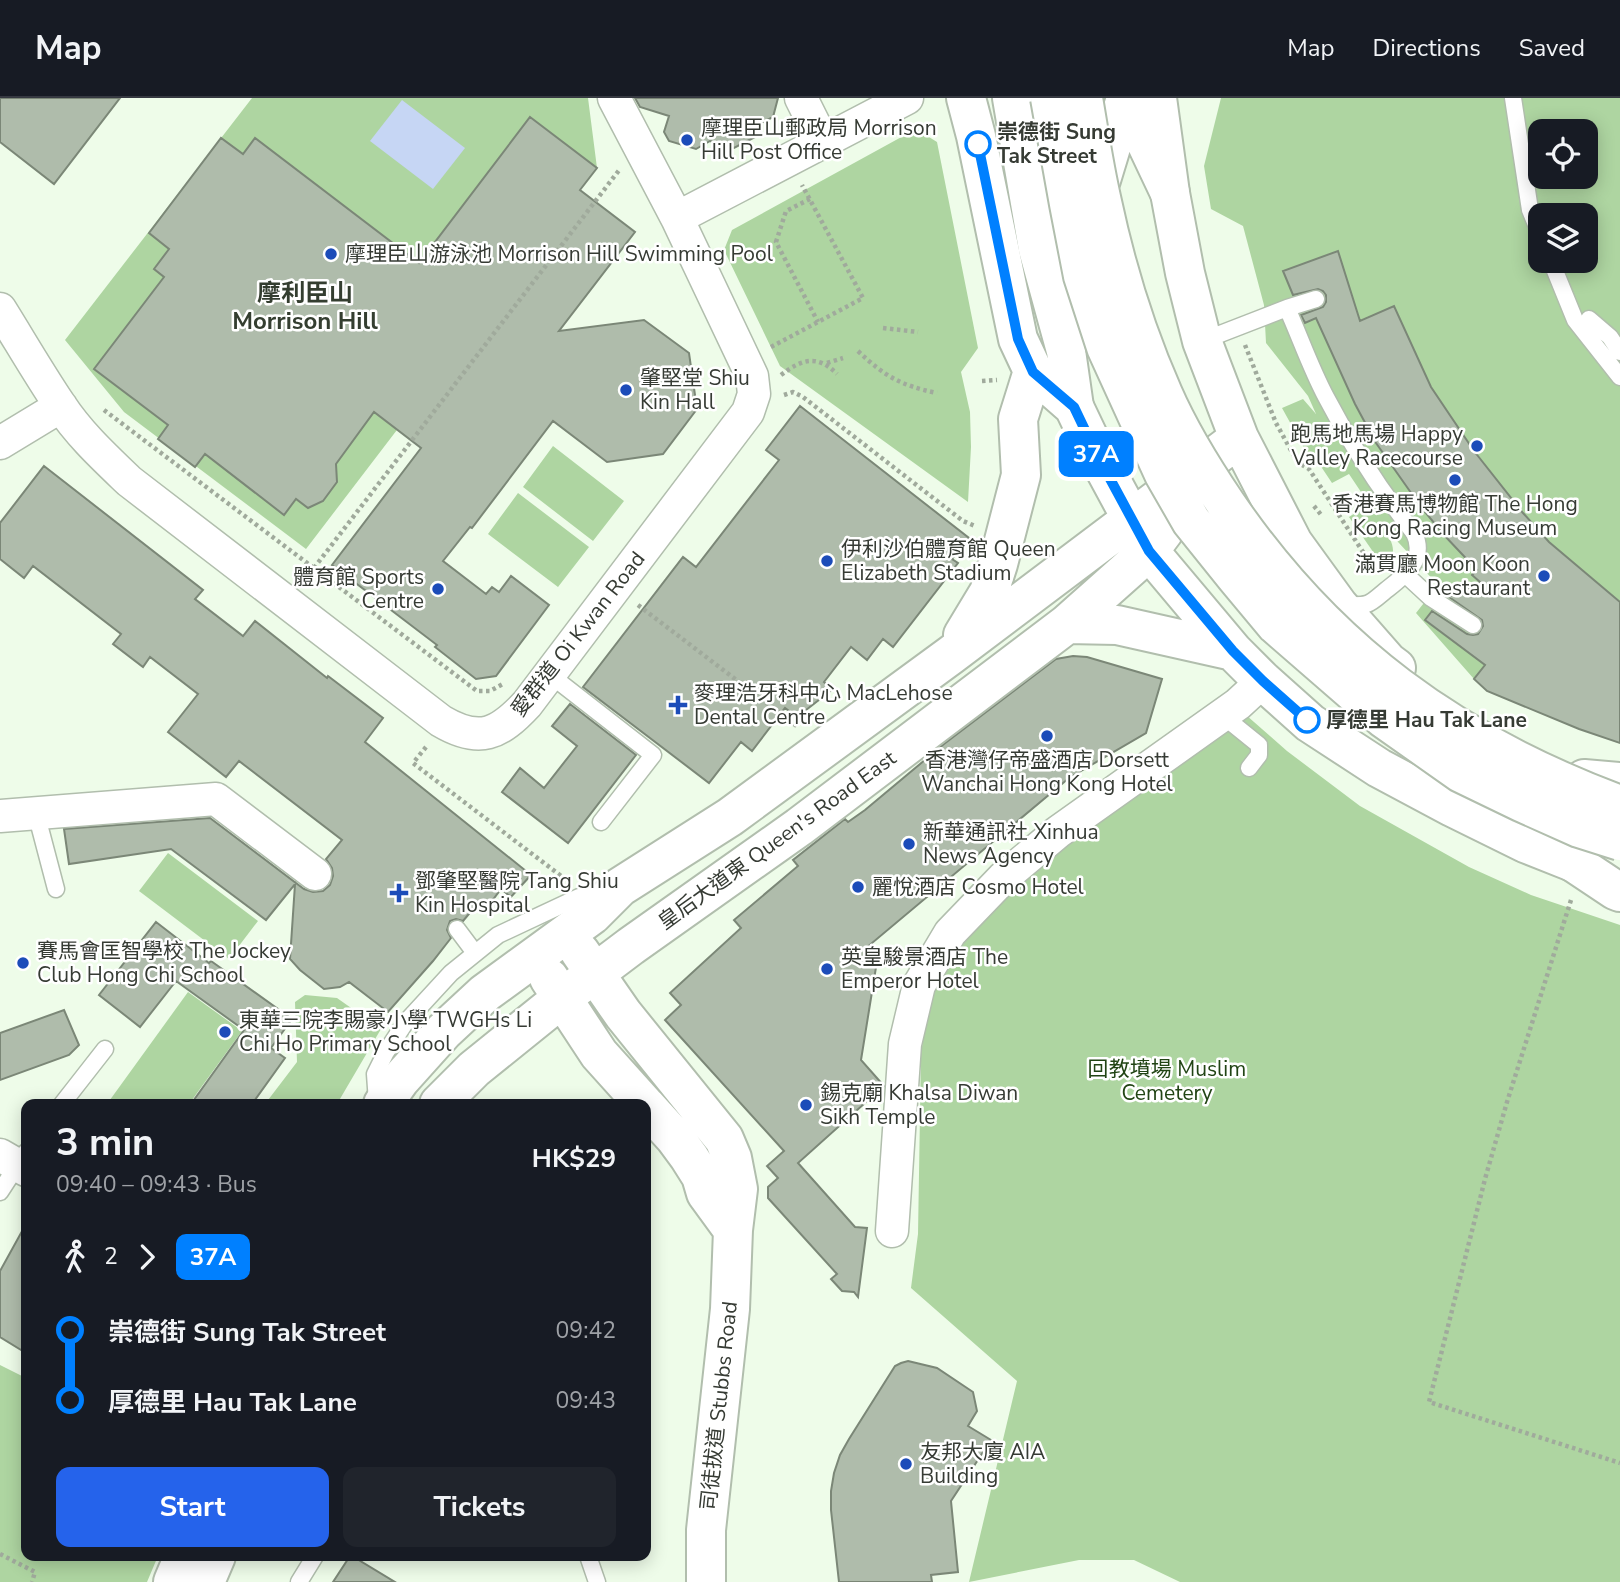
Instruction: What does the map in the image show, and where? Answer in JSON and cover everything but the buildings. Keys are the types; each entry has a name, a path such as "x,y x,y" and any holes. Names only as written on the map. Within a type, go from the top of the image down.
{"main road":[{"path":"951,654 989,592 1021,475 1016,376 1018,339 966,98"},
{"path":"1012,98 1038,249 1066,351 1074,407 1149,551 1233,651 1310,723 1379,768 1475,819 1573,862 1620,892"},
{"path":"1050,98 1083,276 1105,347 1164,474 1191,520 1276,625 1383,718 1461,773 1579,828 1620,841"},
{"path":"1084,98 1101,180 1133,300 1178,415 1203,466"},
{"path":"1084,98 1111,240 1145,351 1164,397 1188,443 1215,487 1273,568 1344,643 1422,705 1510,756 1620,805"},
{"path":"1101,180 1127,98"},
{"path":"1127,98 1170,193"},
{"path":"1157,98 1170,193 1185,273 1202,341 1239,439 1293,543 1338,605 1388,662 1436,699 1489,731 1602,781"},
{"path":"1016,376 1074,407"},
{"path":"387,1099 444,1031 485,993 592,915 620,887 730,817 1239,439"},
{"name":"皇后大道東 Queen's Road East","path":"444,1099 474,1069 562,998 799,827 1067,624 1149,551 1181,506 1203,466"},
{"path":"1067,624 1117,625 1233,651"},
{"name":"司徒拔道 Stubbs Road","path":"567,934 624,1014 724,1139 733,1158 738,1189 733,1230 730,1309 706,1530 706,1582"},
{"path":"534,956 599,1054 640,1099"},
{"path":"651,1112 689,1157 701,1176 706,1193 733,1230"},
{"path":"173,1582 182,1561"},
{"path":"205,1582 214,1561"}],"street":[{"name":"愛群道 Oi Kwan Road","path":"0,309 61,406 103,457 129,481 431,713 456,730 472,734 492,732 510,722 550,674 748,412 754,394 752,376 677,218 614,98"},
{"path":"801,98 823,142"},
{"path":"677,218 907,98"},
{"path":"0,443 61,406"},
{"path":"892,1231 905,1044 919,985 950,933 1003,878 1058,832 1238,704 1263,681"},
{"path":"0,816 216,799 315,874"}],"lane":[{"path":"1514,98 1529,203"},
{"path":"1556,273 1575,320 1620,377"},
{"path":"1202,341 1316,299"},
{"path":"1287,308 1325,395 1356,452 1418,541 1417,558 1412,566 1388,588 1367,604 1338,605"},
{"path":"1588,320 1610,337 1620,352"},
{"path":"1405,574 1431,598 1473,625"},
{"path":"550,674 653,755 601,822"},
{"path":"1225,713 1233,724 1259,745 1259,755 1250,768"},
{"path":"36,813 56,888"},
{"path":"377,1099 375,1074 386,1052 405,1023 451,973 498,934 579,897 620,887"},
{"path":"457,929 475,953"},
{"path":"66,1099 105,1049"},
{"path":"0,1192 17,1160"},
{"path":"299,1582 312,1561"},
{"path":"590,1561 597,1582"}],"path":[{"path":"313,568 625,163"},
{"path":"764,351 863,298 802,184"},
{"path":"810,199 786,212 776,242 818,322"},
{"path":"1238,326 1276,423 1293,454 1299,463 1309,469 1388,588"},
{"path":"883,328 918,332"},
{"path":"858,351 894,379 937,393"},
{"path":"777,377 799,363 813,360 827,363 843,358"},
{"path":"827,363 837,374"},
{"path":"982,381 1016,376"},
{"path":"783,395 793,392 803,397 963,521 975,527"},
{"name":"愛群道 Oi Kwan Road","path":"95,403 477,691 490,691 503,684"},
{"path":"634,603 805,732"},
{"path":"430,741 414,763 563,876"},
{"path":"1571,900 1503,1115 1429,1402 1620,1463"},
{"path":"0,1554 35,1572 32,1582"}],"green space":[{"name":"摩理臣山游泳池 Morrison Hill Swimming Pool","path":"252,98 588,98 597,168 306,549 124,412 65,340"},
{"name":"跑馬地馬場 Happy Valley Racecourse","path":"1221,98 1620,98 1620,743 1487,691 1416,613 1438,585 1385,528 1393,553 1388,562 1378,559 1349,517 1369,504 1349,474 1332,483 1318,462 1308,455 1282,408 1303,399 1316,414 1308,396 1266,343 1264,305 1243,226 1211,209 1204,166"},
{"path":"916,129 937,142 978,348 961,372 970,412 968,502 780,366 724,250 732,230"},
{"path":"553,446 624,501 593,541 523,487"},
{"path":"518,493 589,547 558,587 488,534"},
{"name":"回教墳場 Muslim Cemetery","path":"1246,715 1287,751 1360,806 1469,867 1531,895 1620,925 1620,1582 1180,1582 1134,1560 1079,1560 969,1582 1017,1381 911,1288 918,1234 921,1054 930,991 939,964 1024,876"},
{"path":"168,853 258,921 229,959 139,891"},
{"path":"188,992 242,1031 193,1099 111,1099"},
{"path":"305,995 337,998 381,1029 340,1099 269,1099 297,1062 295,1002"},
{"path":"0,1365 21,1376 21,1561 156,1561 147,1582 0,1582"}],"water":[{"path":"402,100 465,148 433,189 370,141"}],"tram line":[{"path":"1043,98 1077,260 1105,355 1131,417 1163,477 1199,535 1241,590 1287,641 1337,688 1391,730 1489,789 1620,845"}],"bus line":[{"name":"37A","path":"978,144 1018,339 1033,372 1074,407 1149,551 1233,651 1307,720"}],"place":[{"name":"摩理臣山郵政局 Morrison Hill Post Office","path":"687,140"},
{"name":"崇德街 Sung Tak Street","path":"978,144"},
{"name":"摩理臣山游泳池 Morrison Hill Swimming Pool","path":"331,254"},
{"name":"肇堅堂 Shiu Kin Hall","path":"626,390"},
{"name":"跑馬地馬場 Happy Valley Racecourse","path":"1477,446"},
{"name":"香港賽馬博物館 The Hong Kong Racing Museum","path":"1455,480"},
{"name":"伊利沙伯體育館 Queen Elizabeth Stadium","path":"827,561"},
{"name":"滿貫廳 Moon Koon Restaurant","path":"1544,576"},
{"name":"體育館 Sports Centre","path":"438,589"},
{"name":"麥理浩牙科中心 MacLehose Dental Centre","path":"678,705"},
{"name":"厚德里 Hau Tak Lane","path":"1307,720"},
{"name":"香港灣仔帝盛酒店 Dorsett Wanchai Hong Kong Hotel","path":"1047,736"},
{"name":"新華通訊社 Xinhua News Agency","path":"909,844"},
{"name":"麗悅酒店 Cosmo Hotel","path":"858,887"},
{"name":"鄧肇堅醫院 Tang Shiu Kin Hospital","path":"399,893"},
{"name":"賽馬會匡智學校 The Jockey Club Hong Chi School","path":"23,963"},
{"name":"英皇駿景酒店 The Emperor Hotel","path":"827,969"},
{"name":"東華三院李賜豪小學 TWGHs Li Chi Ho Primary School","path":"225,1032"},
{"name":"錫克廟 Khalsa Diwan Sikh Temple","path":"806,1105"},
{"name":"友邦大廈 AIA Building","path":"906,1464"}],"district":[{"name":"摩利臣山 Morrison Hill","path":"305,307"}]}
